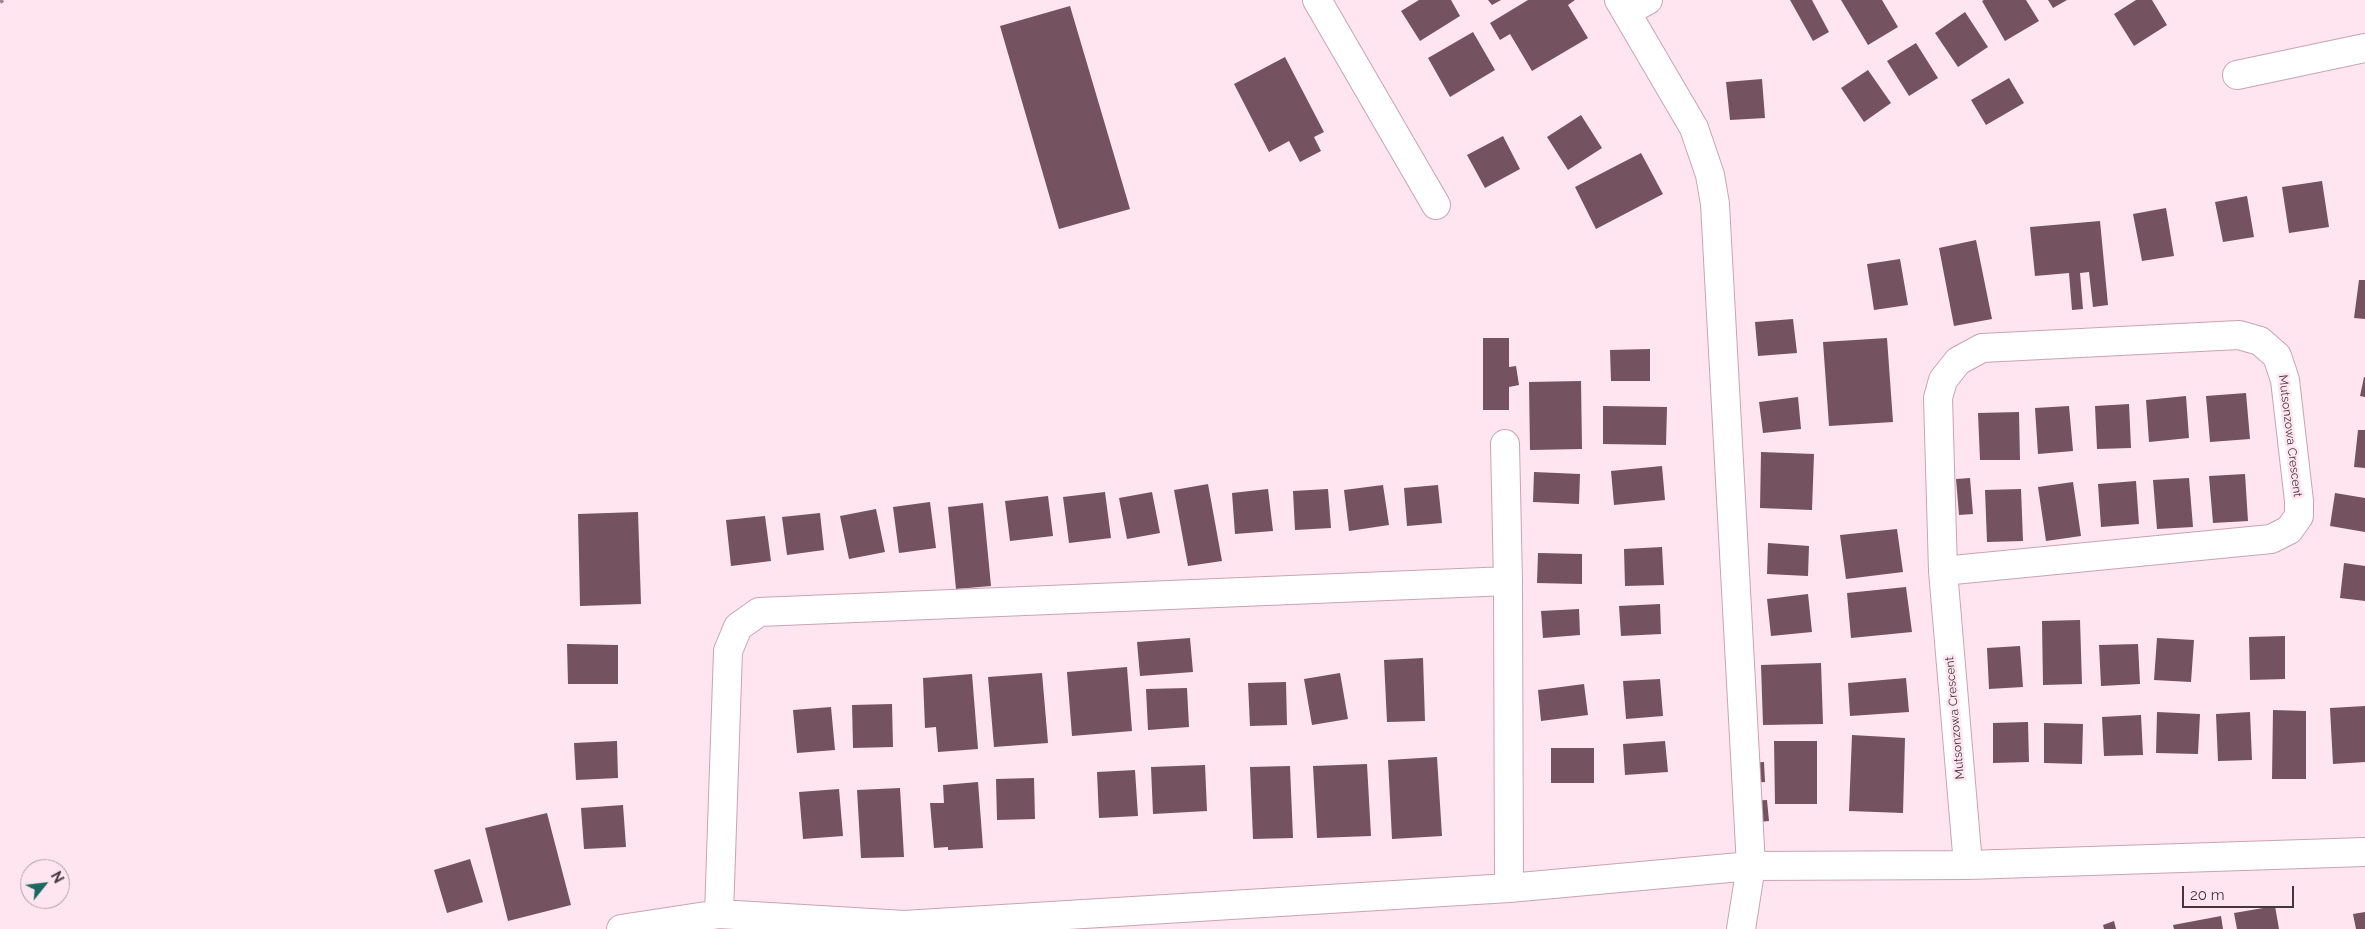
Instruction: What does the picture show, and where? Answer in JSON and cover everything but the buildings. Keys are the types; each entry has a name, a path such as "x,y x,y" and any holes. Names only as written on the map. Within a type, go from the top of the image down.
{"street":[{"path":"1317,0 1436,205"},
{"path":"1631,4 1694,128 1710,174 1715,204 1751,866 1741,929"},
{"path":"2238,75 2365,48"},
{"name":"Mutsonzowa Crescent","path":"1943,571 2271,539 2289,530 2299,516 2299,501 2285,380 2277,356 2260,341 2239,335 1982,348 1958,361 1943,380 1938,398 1943,571 1968,864"},
{"path":"1505,444 1508,582 1509,888"},
{"path":"719,914 728,651 738,627 759,612 1508,582"},
{"path":"621,929 719,914 904,927 1509,888 1751,866 1968,864 2365,852"}]}
